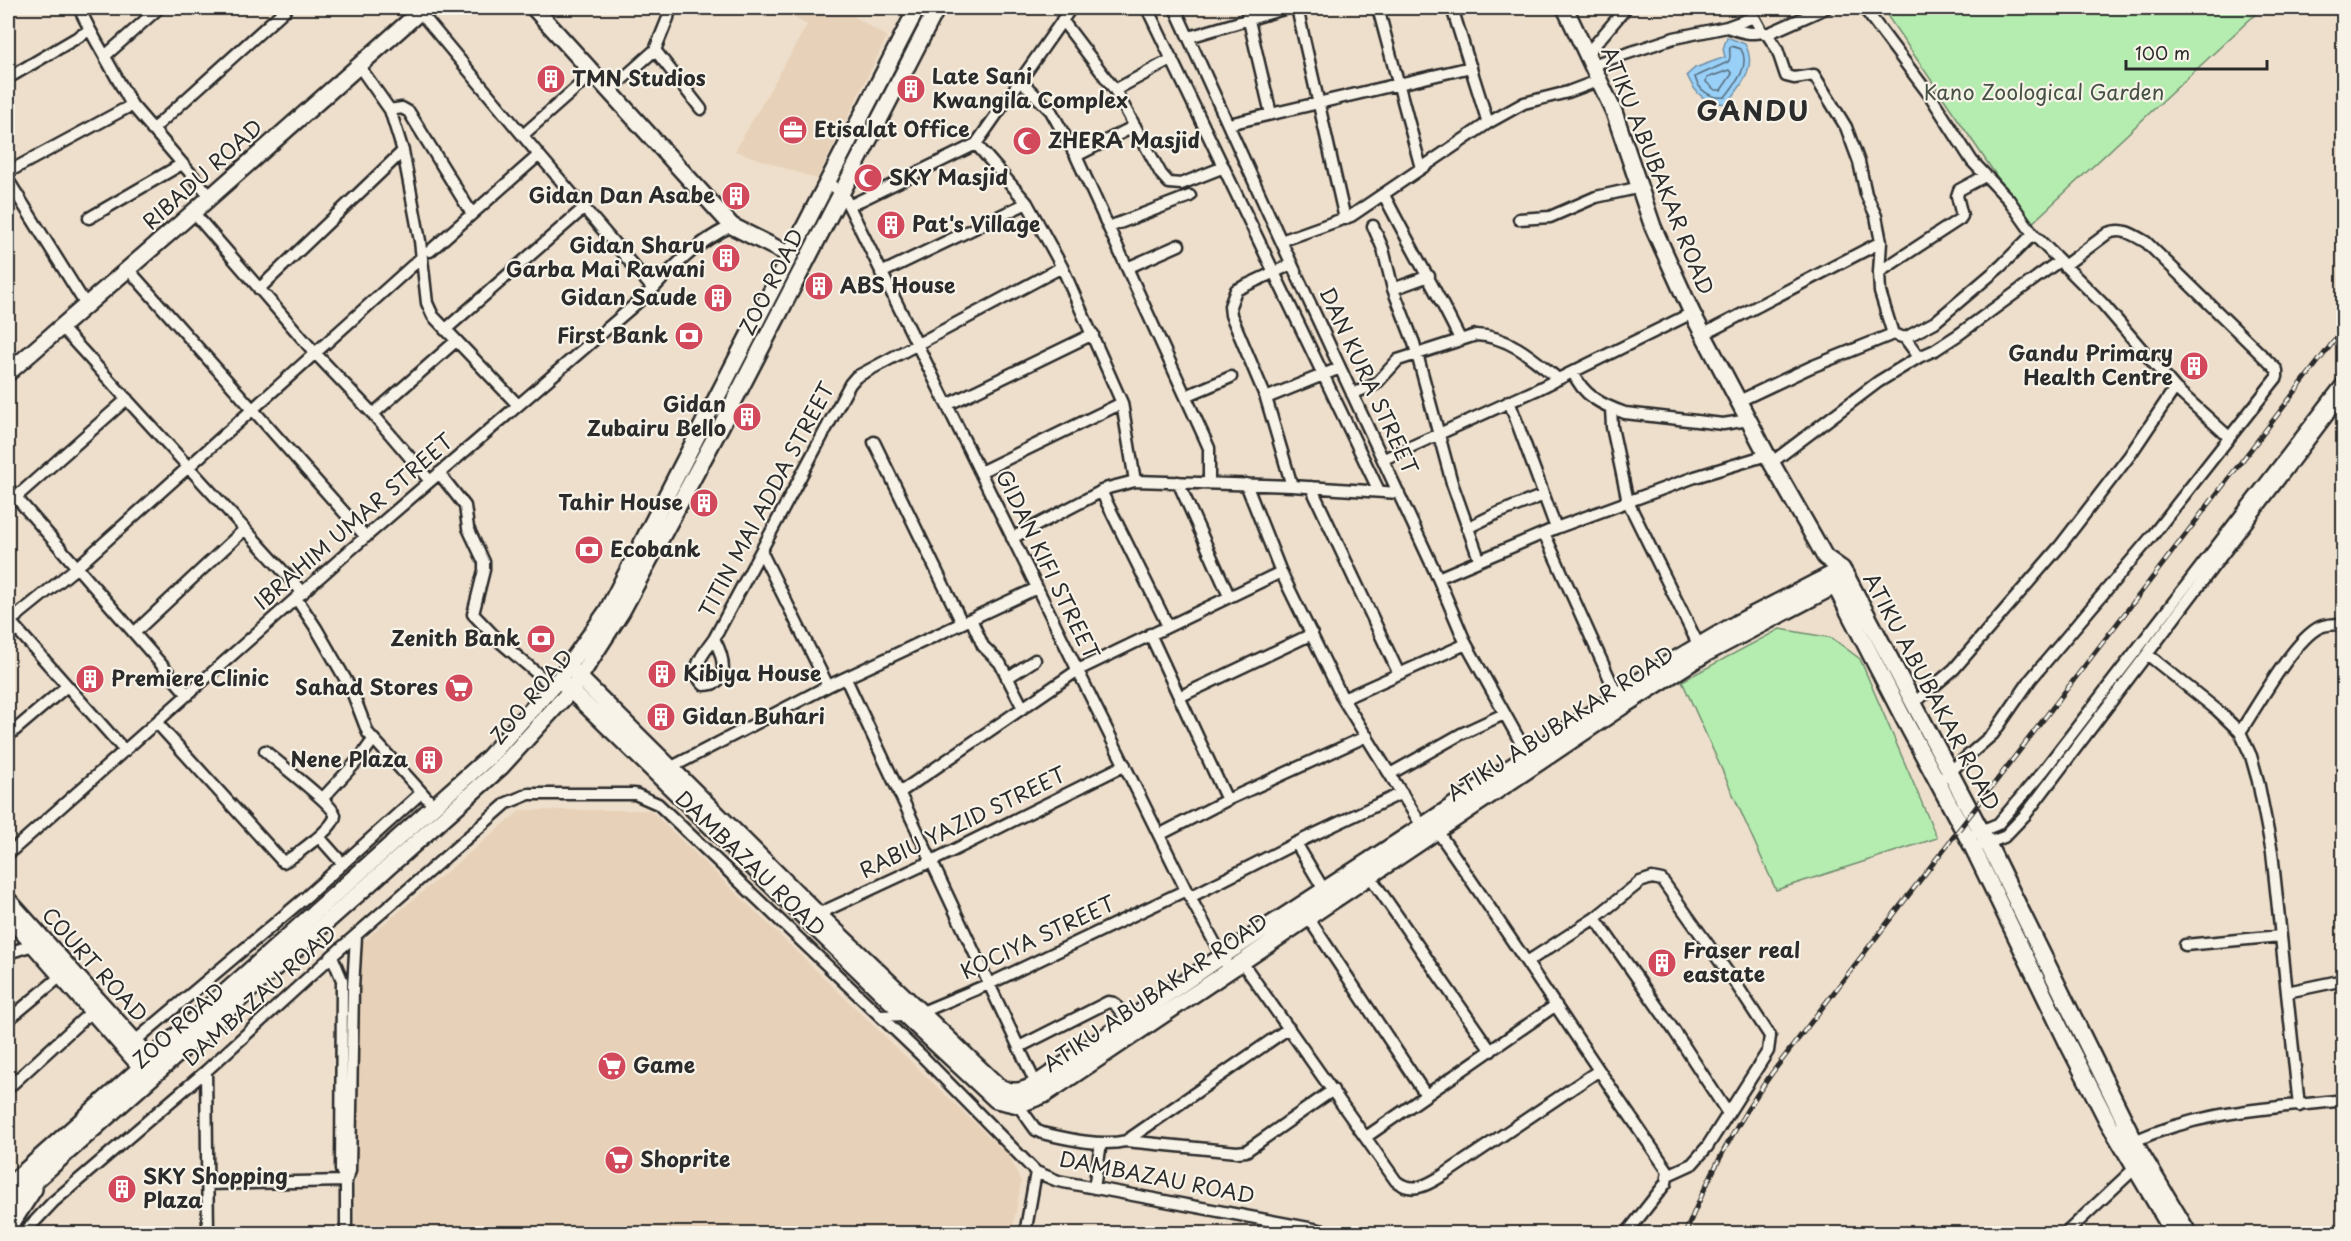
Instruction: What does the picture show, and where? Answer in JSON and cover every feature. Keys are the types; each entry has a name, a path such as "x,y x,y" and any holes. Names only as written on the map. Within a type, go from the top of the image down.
{"street":[{"path":"79,8 132,105 210,196"},
{"path":"105,56 159,8"},
{"path":"152,129 287,8"},
{"path":"534,8 732,226 790,255"},
{"path":"609,91 655,50 668,18 669,13 666,8"},
{"name":"ZOO ROAD","path":"8,1186 489,757 560,677 607,611 917,8"},
{"name":"ZOO ROAD","path":"8,1205 501,767 576,683 622,611 845,199 937,8"},
{"path":"827,183 845,199 976,144 1071,8"},
{"path":"1147,8 1379,491"},
{"name":"DAN KURA STREET","path":"1175,8 1384,459 1466,644 1530,760"},
{"path":"1189,37 1247,13 1287,8"},
{"path":"1297,8 1345,219"},
{"path":"1378,8 1421,168"},
{"path":"1452,8 1488,123"},
{"name":"ATIKU ABUBAKAR ROAD","path":"1565,8 1600,80 1662,249 1692,313 1769,459 1825,557 1914,703 1944,776"},
{"path":"1590,60 1626,8"},
{"path":"1727,27 1755,34 1764,33 1826,8"},
{"path":"1864,8 1930,97 1972,161 2009,200 2033,234 2103,304 2175,388 2229,436"},
{"path":"422,9 522,135 653,289"},
{"name":"RIBADU ROAD","path":"10,363 61,327 422,9"},
{"path":"1590,60 1727,27 1751,12 1777,49 1786,76 1794,78 1814,75 1846,127 1866,194 1876,216 1881,242 1880,292 1893,334"},
{"path":"1247,13 1271,114"},
{"path":"1062,20 1115,90 1161,174 1169,183 1181,184 1224,167"},
{"path":"8,78 90,30"},
{"path":"655,50 701,109"},
{"path":"1115,90 1172,59"},
{"path":"359,66 390,110 403,151 426,254 427,303 433,316 518,405"},
{"path":"1229,124 1471,68"},
{"path":"522,135 593,73"},
{"path":"1020,80 1051,111 1076,156 1209,448 1209,483"},
{"path":"1281,241 1345,219 1384,195 1488,123 1524,103 1568,92 1600,80"},
{"path":"8,172 132,105"},
{"path":"390,110 402,108 410,112 472,214"},
{"path":"1076,156 1135,126"},
{"path":"976,144 1027,203 1062,267 1122,403 1135,481"},
{"path":"259,289 403,151"},
{"path":"125,751 8,621 76,567 539,155"},
{"path":"88,218 182,164"},
{"path":"1879,272 1960,219 1962,216 1957,196 1959,190 1985,176"},
{"path":"8,180 86,305"},
{"path":"1519,219 1550,217 1596,197 1641,187"},
{"path":"1384,195 1460,339"},
{"path":"1109,227 1190,196"},
{"name":"GIDAN KIFI STREET","path":"845,199 1188,893 1230,962 1289,1028 1399,1184 1410,1188 1424,1187 1459,1166 1598,1071"},
{"path":"881,273 1027,203"},
{"path":"445,330 584,208"},
{"path":"193,212 430,481"},
{"name":"IBRAHIM UMAR STREET","path":"8,855 299,595 653,289 671,269 717,233 732,226"},
{"path":"1373,226 1383,249 1393,289 1409,328 1438,434 1479,559"},
{"path":"1438,578 1556,528 1695,477 1769,459 1878,382 1918,357 1935,350 2108,233 2116,229 2125,231 2146,242 2277,369 2276,379 2152,536 2031,679 1993,734 1944,776"},
{"path":"1905,338 1935,322 2001,266 2033,234"},
{"path":"1704,334 1881,242"},
{"path":"1127,268 1179,245"},
{"path":"1292,264 1236,290 1230,306 1231,315 1266,398 1292,486"},
{"name":"TITIN MAI ADDA STREET","path":"714,639 856,376 1062,267"},
{"path":"128,269 366,537"},
{"path":"1393,289 1428,276"},
{"path":"1384,459 1574,372 1692,313"},
{"path":"61,327 245,529 299,595 351,689 363,722 373,740 434,806"},
{"path":"947,405 1093,334"},
{"path":"1739,400 1811,367 1893,334 1905,338 1918,357"},
{"path":"1352,394 1376,384 1395,361 1460,339 1481,335 1515,346 1558,379"},
{"path":"373,414 456,341"},
{"path":"1266,398 1340,368"},
{"path":"1574,372 1577,382 1588,396 1625,413 1723,424 1749,420"},
{"path":"1186,396 1232,377"},
{"path":"1977,840 1998,824 2038,777 2343,381"},
{"path":"1914,703 1954,669 2060,546 2130,455 2175,388"},
{"path":"1977,840 2004,837 2026,814 2343,394"},
{"path":"15,498 127,399"},
{"path":"1509,401 1556,528"},
{"path":"980,472 1122,403"},
{"path":"1611,408 1612,427 1628,502 1698,644"},
{"path":"874,442 967,621 985,649 996,658 1023,708"},
{"path":"439,473 465,506 468,528 484,562 473,614 500,641 560,677 576,683 672,767 818,914 998,1086 1015,1092 1026,1090 1036,1084 1128,1021 1230,962 1324,890 1430,826"},
{"path":"1012,538 1101,491 1135,481 1292,486 1399,493"},
{"path":"1178,482 1229,596"},
{"path":"1246,484 1281,572 1343,699 1402,794 1430,826 1527,962 1598,1071 1668,1171 1662,1189 1626,1233"},
{"path":"1311,487 1399,674"},
{"path":"8,488 188,695"},
{"path":"1101,491 1168,626"},
{"path":"1467,528 1497,513 1544,495"},
{"path":"134,633 245,529"},
{"path":"1544,533 1617,695"},
{"path":"761,551 828,686"},
{"path":"899,793 1078,670 1281,572"},
{"path":"1530,760 1617,695 1698,644 1839,577 1977,840 2071,1050 2134,1169 2174,1233"},
{"name":"ATIKU ABUBAKAR ROAD","path":"1018,1105 1044,1095 1230,962 1307,916 1369,875 1430,826 1530,760 1705,654 1787,609 1839,577"},
{"path":"672,767 828,686 1037,588"},
{"path":"2240,732 2288,659 2308,636 2319,627 2343,624"},
{"path":"1150,634 1227,800"},
{"path":"1179,698 1312,634"},
{"path":"1343,699 1466,644"},
{"path":"2147,654 2217,710 2240,732 2251,756 2272,852 2299,1106"},
{"path":"1007,678 1035,660"},
{"path":"846,679 1036,1084"},
{"path":"576,683 723,837 905,1015 996,1100 1018,1105 1032,1125 1042,1133 1101,1143 1113,1144 1126,1141 1246,1151 1333,1090"},
{"path":"8,736 67,686"},
{"path":"1390,774 1461,734 1504,714"},
{"path":"157,723 280,860 286,861 319,837 334,819 335,814 323,798 289,773 265,751"},
{"path":"1159,835 1227,800 1367,736"},
{"path":"323,798 360,758 373,740"},
{"name":"RABIU YAZID STREET","path":"818,914 932,861 1125,765"},
{"path":"135,1041 306,897 421,793"},
{"name":"DAMBAZAU ROAD","path":"23,1233 53,1202 206,1071 332,956 507,803 529,794 635,794 658,804 880,1016 1036,1172 1058,1181 1341,1233"},
{"name":"KOCIYA STREET","path":"880,1016 922,1012 989,984 1402,794"},
{"path":"319,837 343,864"},
{"path":"707,850 723,837"},
{"name":"ATIKU ABUBAKAR ROAD","path":"1977,840 2134,1141 2189,1233"},
{"path":"1296,843 1324,890"},
{"path":"1369,875 1491,1051"},
{"path":"1527,962 1595,918 1640,882 1652,878 1662,880 1736,984 1771,1041 1768,1051 1727,1112 1707,1147 1692,1164 1668,1175"},
{"path":"306,897 318,909"},
{"name":"COURT ROAD","path":"8,900 135,1041 145,1063"},
{"name":"COURT ROAD","path":"8,915 92,1011 145,1063"},
{"path":"1307,916 1426,1095"},
{"path":"1595,918 1727,1112"},
{"path":"346,1233 346,1181 350,1171 352,988 356,936"},
{"path":"2185,945 2280,936"},
{"path":"8,953 33,945"},
{"path":"332,956 342,980 341,1170 346,1181"},
{"path":"217,972 231,986"},
{"path":"8,1020 61,976"},
{"path":"2287,992 2343,980"},
{"path":"1019,1047 1108,1002 1114,1003 1128,1021"},
{"path":"1366,1137 1556,1005"},
{"path":"8,1088 92,1011"},
{"path":"1126,1141 1289,1028"},
{"path":"206,1071 208,1233"},
{"path":"2134,1141 2181,1122 2202,1117 2343,1100"},
{"path":"1094,1188 1101,1143"},
{"path":"2065,1233 2134,1169"},
{"path":"1025,1233 1036,1172"},
{"path":"8,1229 44,1175"},
{"path":"206,1184 346,1181"}],"shaded area":[{"path":"796,8 841,8 887,37 817,179 735,151 807,25 788,14"},
{"path":"521,810 650,810 1010,1157 1021,1182 1012,1233 355,1234 355,967 360,944"}],"green space":[{"name":"Kano Zoological Garden","path":"1882,8 2262,8 2030,225"},
{"path":"1780,629 1832,638 1860,659 1937,838 1776,890 1682,681"}],"water":[{"path":"1727,37 1745,44 1750,61 1746,76 1727,104 1713,102 1702,97 1687,75 1695,68 1725,57 1723,49"}],"railway":[{"path":"1685,1234 1724,1151 1746,1111 1772,1073 2344,328"}],"place":[{"name":"TMN Studios","path":"551,79"},
{"name":"Late Sani Kwangila Complex","path":"911,89"},
{"name":"Etisalat Office","path":"793,130"},
{"name":"ZHERA Masjid","path":"1027,141"},
{"name":"SKY Masjid","path":"868,178"},
{"name":"Gidan Dan Asabe","path":"736,196"},
{"name":"Pat's Village","path":"891,225"},
{"name":"Gidan Sharu Garba Mai Rawani","path":"726,258"},
{"name":"ABS House","path":"819,286"},
{"name":"Gidan Saude","path":"718,298"},
{"name":"First Bank","path":"689,336"},
{"name":"Gandu Primary Health Centre","path":"2194,366"},
{"name":"Gidan Zubairu Bello","path":"747,417"},
{"name":"Tahir House","path":"704,503"},
{"name":"Ecobank","path":"589,550"},
{"name":"Zenith Bank","path":"541,639"},
{"name":"Kibiya House","path":"662,674"},
{"name":"Premiere Clinic","path":"90,679"},
{"name":"Sahad Stores","path":"459,688"},
{"name":"Gidan Buhari","path":"661,717"},
{"name":"Nene Plaza","path":"429,760"},
{"name":"Fraser real eastate","path":"1662,963"},
{"name":"Game","path":"612,1066"},
{"name":"Shoprite","path":"619,1160"},
{"name":"SKY Shopping Plaza","path":"122,1189"}],"district":[{"name":"GANDU","path":"1753,112"}]}
